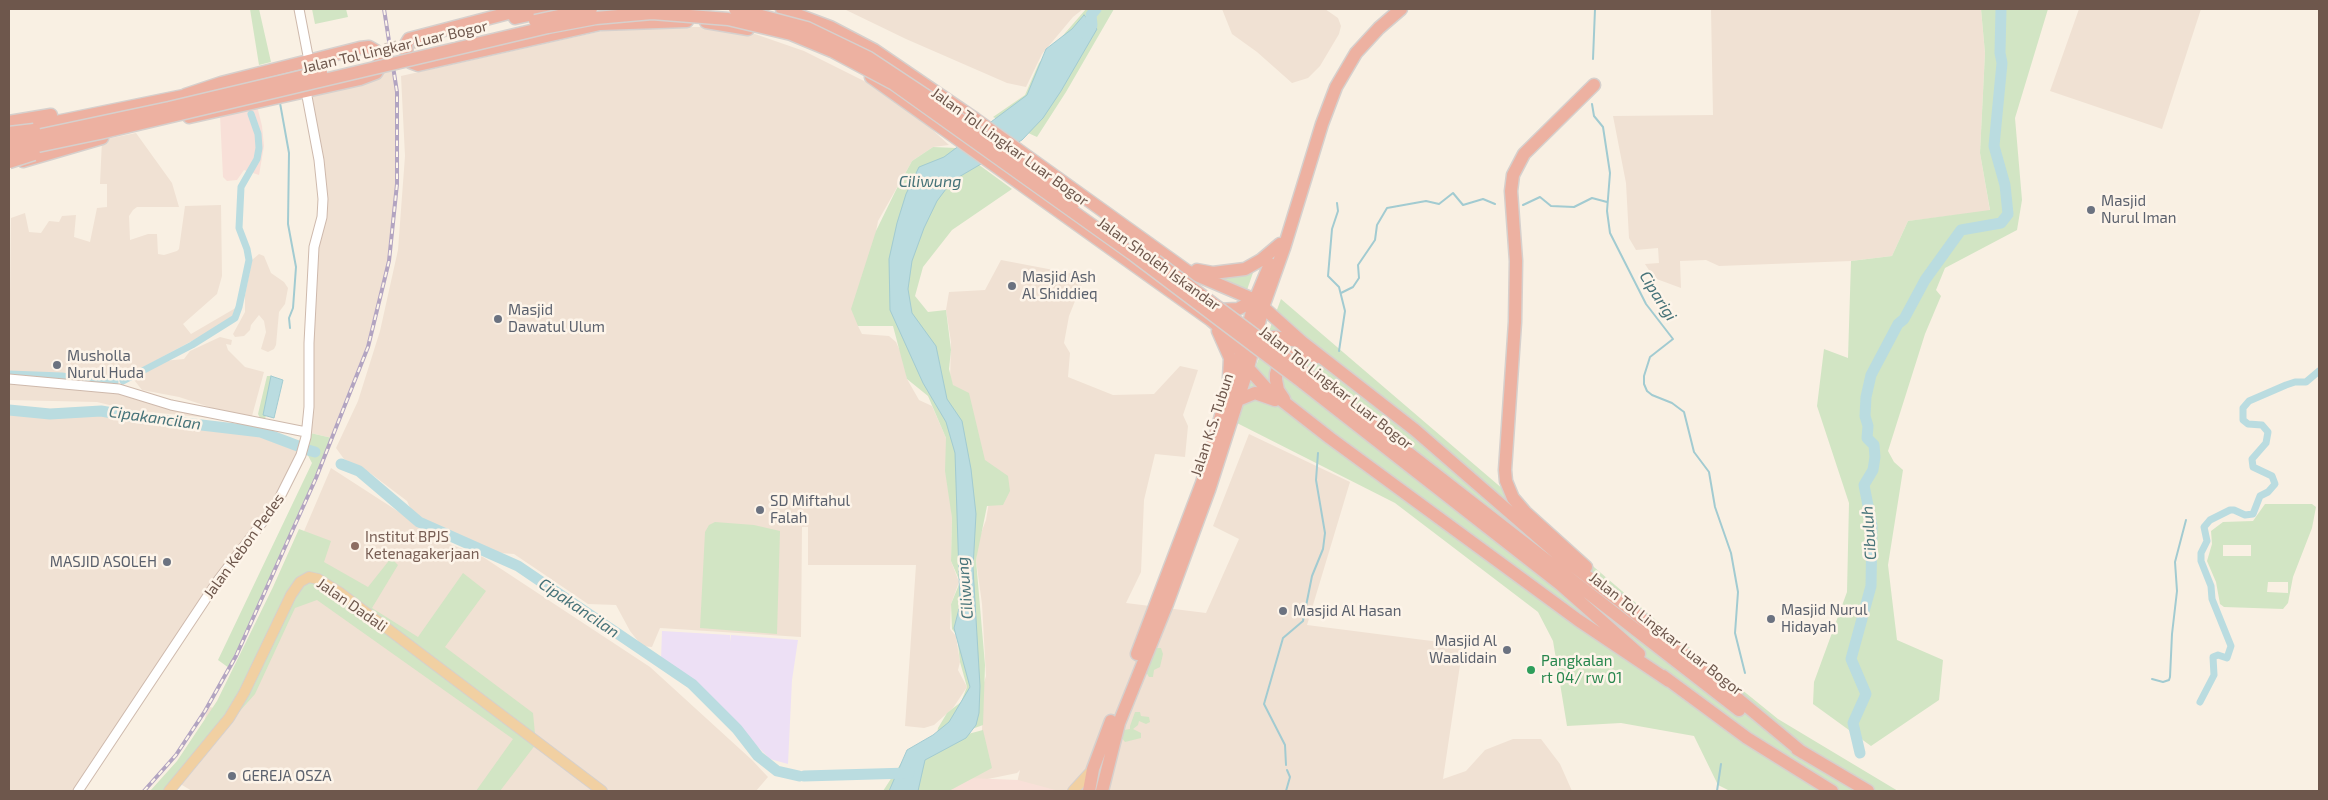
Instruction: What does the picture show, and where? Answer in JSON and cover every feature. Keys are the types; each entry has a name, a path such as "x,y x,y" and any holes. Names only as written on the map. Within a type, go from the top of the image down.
{"highway":[{"path":"524,9 409,39 406,44 407,56 410,62 418,65 600,24 699,21 758,30"},
{"path":"420,42 556,9"},
{"name":"Jalan Tol Lingkar Luar Bogor","path":"9,142 117,114 591,9"},
{"name":"Jalan Tol Lingkar Luar Bogor","path":"735,9 807,28 854,50 899,76 1137,247 1743,714 1803,753 1868,791"},
{"name":"Jalan Sholeh Iskandar","path":"782,9 855,39 975,119 1187,271 1259,304 1302,342 1432,444 1560,556 1625,605"},
{"path":"1191,306 1202,309 1232,310 1259,304 1268,292 1284,248 1322,124 1347,67 1365,42 1401,9"},
{"path":"421,59 607,14 662,11 722,16 758,30"},
{"name":"Jalan Tol Lingkar Luar Bogor","path":"9,153 548,27 596,18 652,13 678,14 728,19 761,26 832,51 894,84 1131,253 1305,378 1560,584 1669,681 1747,738 1832,791"},
{"name":"Jalan Sholeh Iskandar","path":"758,30 806,44 876,80 1211,320 1248,350"},
{"path":"9,132 117,114 369,47 376,51 380,58 380,66 376,73 360,79 266,98 76,145 9,166"},
{"path":"303,65 368,54"},
{"path":"304,90 371,70"},
{"path":"1594,85 1524,154 1513,175 1511,191 1516,261 1515,322 1505,470 1506,481 1513,498 1525,512 1625,605 1803,753"},
{"path":"9,122 76,112 117,114"},
{"path":"9,132 117,114"},
{"path":"36,126 41,148"},
{"path":"9,162 100,133"},
{"path":"9,153 76,145"},
{"path":"1248,350 1259,304 1280,244 1290,224"},
{"path":"1169,259 1198,270 1230,272 1245,269 1261,260 1280,244"},
{"path":"1211,320 1221,335 1230,358 1231,367 1224,406"},
{"path":"1248,350 1274,337 1284,337 1302,342"},
{"name":"Jalan K.S. Tubun","path":"1102,791 1118,723 1179,572 1209,490 1248,368 1248,350"},
{"name":"Jalan K.S. Tubun","path":"1090,791 1093,769 1170,572 1202,483 1224,406 1248,350"},
{"path":"1293,408 1278,390 1276,374 1280,361 1295,354 1305,353 1325,360"},
{"path":"1248,368 1266,388 1564,610 1669,681"},
{"path":"1238,400 1251,394 1260,394 1293,408"}],"main road":[{"path":"299,9 303,65"},
{"name":"Jalan Kebon Pedes","path":"78,791 219,579 277,504 302,455 309,407 309,343 314,247 322,217 323,199 319,160 304,90"},
{"path":"9,379 119,389 171,405 306,432"},
{"name":"Jalan Dadali","path":"169,791 229,718 244,693 291,595 300,582 309,576 318,579 339,592 602,791"},
{"path":"1073,791 1093,769"}],"shaded area":[{"path":"844,9 1083,9 1073,17 1042,54 1026,87 1007,83 906,39"},
{"path":"1222,9 1325,9 1338,18 1341,26 1339,34 1320,66 1308,78 1292,83 1257,52 1232,34"},
{"path":"1711,9 1981,9 1985,53 1980,153 1990,211 1908,221 1892,256 1851,261 1719,266 1706,260 1680,261 1681,288 1654,278 1645,264 1659,263 1658,248 1636,250 1629,238 1626,183 1613,116 1713,115"},
{"path":"2079,9 2201,9 2162,129 2050,91"},
{"path":"664,27 717,27 752,33 804,51 866,82 925,123 949,145 933,147 912,161 878,221 858,326 862,334 889,336 896,342 905,362 907,379 919,400 932,406 946,438 952,518 951,561 959,582 951,604 950,629 956,636 960,662 958,670 967,687 953,708 934,725 924,728 905,726 916,565 808,565 808,527 802,527 801,637 660,628 652,647 642,646 630,631 616,605 588,604 514,554 500,553 458,539 435,527 412,512 407,501 370,473 344,459 336,448 358,401 380,331 398,250 405,156 401,76 602,31"},
{"path":"394,71 398,109 397,176 394,229 386,279 365,357 332,438 306,432 314,247 323,199 306,91 376,73"},
{"path":"257,106 264,146 259,175 244,170 237,180 227,181 223,177 220,115"},
{"path":"136,133 172,183 179,207 137,207 129,216 130,240 148,234 157,234 158,254 164,255 177,251 179,249 185,206 221,205 222,276 217,294 183,324 191,334 239,306 231,320 123,378 9,371 11,218 25,213 29,232 41,233 49,221 59,222 62,216 76,215 74,237 90,242 97,208 107,207 107,184 100,184 102,140"},
{"path":"259,254 264,256 271,273 284,282 288,288 285,304 279,312 276,345 274,349 268,352 261,349 266,332 264,321 259,315 244,336 235,337 233,334 245,312 245,295 252,260"},
{"path":"1001,260 1085,276 1069,316 1064,343 1070,353 1068,377 1113,395 1154,394 1180,366 1198,370 1183,415 1188,426 1185,457 1155,454 1144,500 1141,572 1126,603 1206,613 1239,539 1213,526 1249,434 1350,482 1307,625 1463,645 1443,779 1466,771 1485,750 1513,739 1541,739 1560,764 1572,791 1015,791 1020,770 1017,773 930,791 982,731 983,686 986,676 982,604 976,560 978,541 986,520 989,502 953,385 950,381 951,342 946,310 949,292 985,290"},
{"path":"220,337 232,340 231,345 226,344 228,350 245,367 264,372 252,416 237,416 179,397 142,390 131,376 163,361 184,359 190,351"},
{"path":"9,382 107,390 230,420 130,410 97,402 9,400"},
{"path":"9,410 50,414 101,411 261,432 304,448 277,503 223,573 78,791 9,791"},
{"path":"331,468 447,543 483,557 650,667 752,760 768,777 756,791 192,791 177,782 199,755 207,707 228,709"},
{"path":"662,631 730,635 730,642 731,635 798,640 792,680 788,764 770,759 693,682 661,660"},
{"path":"968,778 1018,780 1059,791 937,791"}],"green space":[{"path":"250,9 259,9 271,62 259,65"},
{"path":"312,9 346,9 348,17 315,24"},
{"path":"1086,9 1114,9 1066,92 1037,137 993,117 1025,95 1039,63"},
{"path":"1981,9 2048,9 2015,118 2022,200 2017,230 1945,268 1936,290 1941,296 1925,334 1888,451 1894,462 1903,470 1888,565 1897,640 1943,660 1939,700 1871,746 1813,704 1814,682 1847,592 1849,503 1817,406 1824,349 1848,358 1851,261 1892,256 1908,221 1990,210 1980,153 1985,53"},
{"path":"933,147 956,148 1012,189 952,230 923,267 915,296 928,312 946,310 951,350 949,369 953,385 969,393 985,460 1008,476 1010,491 1003,505 987,506 976,560 985,665 983,725 947,738 937,734 938,728 947,713 961,702 967,687 960,662 957,635 952,629 951,604 960,582 951,561 952,518 945,471 946,438 928,396 907,379 893,326 858,326 851,309 876,231 896,190 912,161"},
{"path":"1255,267 1247,290 1213,276"},
{"path":"1281,299 1657,621 1778,719 1898,791 1730,791 1718,785 1694,736 1621,723 1567,726 1553,641 1538,612 1395,503 1235,422"},
{"path":"267,376 271,376 272,379 265,420 260,418 258,414"},
{"path":"306,432 332,438 259,608 229,668 218,660 312,463 304,448"},
{"path":"2265,504 2312,504 2316,507 2312,528 2293,577 2288,603 2283,609 2224,607 2220,604 2216,582 2207,561 2212,544 2211,531 2223,522 2253,521","holes":["2223,545 2251,545 2251,556 2223,556","2268,582 2288,582 2288,593 2267,592"]},
{"path":"715,522 754,525 780,531 777,634 700,628 705,532 709,525"},
{"path":"299,529 331,541 324,562 368,587 391,558 398,565 372,608 418,637 463,573 486,591 445,647 533,713 536,744 500,791 476,791 513,739 317,600 295,608 255,694 169,791 150,791 177,761 217,701"},
{"path":"1155,648 1161,648 1163,654 1160,667 1154,670 1153,677 1149,677 1146,672 1149,657"},
{"path":"1135,712 1140,712 1141,716 1149,717 1150,722 1146,724 1139,721 1138,725 1133,729 1141,733 1141,738 1125,742 1121,737 1124,730 1130,729"},
{"path":"983,730 992,768 949,791 883,791 907,754 934,743"}],"water":[{"name":"Ciliwung","path":"1084,15 1097,29 1043,118 1022,140 952,181 937,201 924,228 912,261 908,289 912,313 936,346 947,399 962,421 971,469 976,514 973,568 980,686 979,713 976,725 966,738 925,760 918,791 889,791 907,750 933,735 949,722 970,687 954,628 960,605 955,453 946,422 923,383 890,310 889,259 897,223 906,194 919,167 944,157 1027,95 1046,49 1072,29"},
{"path":"271,376 283,380 274,418 263,415"}],"waterway":[{"name":"Ciliwung","path":"1085,34 1092,25 1091,15 1096,9"},
{"name":"Ciparigi","path":"1593,59 1595,9"},
{"name":"Cibuluh","path":"1860,753 1853,723 1866,694 1851,659 1871,586 1872,526 1864,485 1873,470 1875,457 1874,445 1867,438 1866,397 1871,375 1898,324 1904,319 1925,280 1961,230 2001,223 2008,214 2005,185 1994,146 2002,63 2000,53 2001,9"},
{"path":"280,103 289,153 288,224 296,267 293,308 289,318 290,328"},
{"name":"Ciparigi","path":"1592,104 1594,116 1603,127 1610,173 1607,211 1610,233 1646,304 1673,339 1650,357 1644,376 1644,384 1647,391 1652,395 1672,403 1684,412 1694,452 1709,472 1715,507 1731,553 1738,592 1735,633 1745,673"},
{"path":"123,381 192,345 235,318 249,260 239,228 241,187 257,159 259,148 258,134 251,114"},
{"path":"1341,293 1353,287 1359,278 1358,265 1375,240 1377,225 1387,208 1426,201 1439,204 1453,193 1463,205 1483,199 1495,204"},
{"path":"1523,205 1540,197 1551,206 1574,207 1592,198 1607,202"},
{"path":"1337,203 1338,211 1332,229 1328,276 1339,287 1345,311 1339,351"},
{"path":"2200,702 2214,675 2213,657 2218,655 2227,658 2231,646 2212,599 2211,586 2201,561 2201,553 2207,541 2204,527 2210,520 2230,510 2245,515 2253,514 2260,496 2268,492 2275,484 2272,476 2253,467 2252,459 2266,443 2268,432 2262,425 2248,424 2243,420 2243,408 2249,401 2286,385 2295,382 2306,382 2319,371"},
{"path":"9,374 62,376 86,380"},
{"path":"93,381 115,382"},
{"name":"Cipakancilan","path":"9,410 50,414 101,411 142,418 261,432 298,446"},
{"name":"Cipakancilan","path":"261,432 264,428"},
{"name":"Cipakancilan","path":"308,450 315,452"},
{"path":"1286,765 1285,745 1264,704 1283,638 1303,621 1312,576 1323,549 1325,533 1316,480 1318,453"},
{"name":"Cipakancilan","path":"341,464 359,471 419,522 518,566 692,684 737,729 758,756 777,771 799,776"},
{"path":"2152,679 2163,682 2169,680 2170,677 2177,591 2175,562 2186,520"},
{"name":"Ciparigi","path":"1717,791 1721,764"},
{"path":"1286,791 1290,777 1287,770"},
{"name":"Cipakancilan","path":"804,776 909,773"}],"tunnel":[{"path":"368,53 417,42"}],"railway":[{"path":"144,791 176,755 205,711 236,656 316,478 368,347 389,261 397,184 397,92 384,9"}],"place":[{"name":"Masjid Nurul Iman","path":"2091,210"},
{"name":"Masjid Ash Al Shiddieq","path":"1012,286"},
{"name":"Masjid Dawatul Ulum","path":"498,319"},
{"name":"Musholla Nurul Huda","path":"57,365"},
{"name":"SD Miftahul Falah","path":"760,510"},
{"name":"Institut BPJS Ketenagakerjaan","path":"355,546"},
{"name":"MASJID ASOLEH","path":"167,562"},
{"name":"Masjid Al Hasan","path":"1283,611"},
{"name":"Masjid Nurul Hidayah","path":"1771,619"},
{"name":"Masjid Al Waalidain","path":"1507,650"},
{"name":"Pangkalan rt 04/ rw 01","path":"1531,670"},
{"name":"GEREJA OSZA","path":"232,776"}]}
